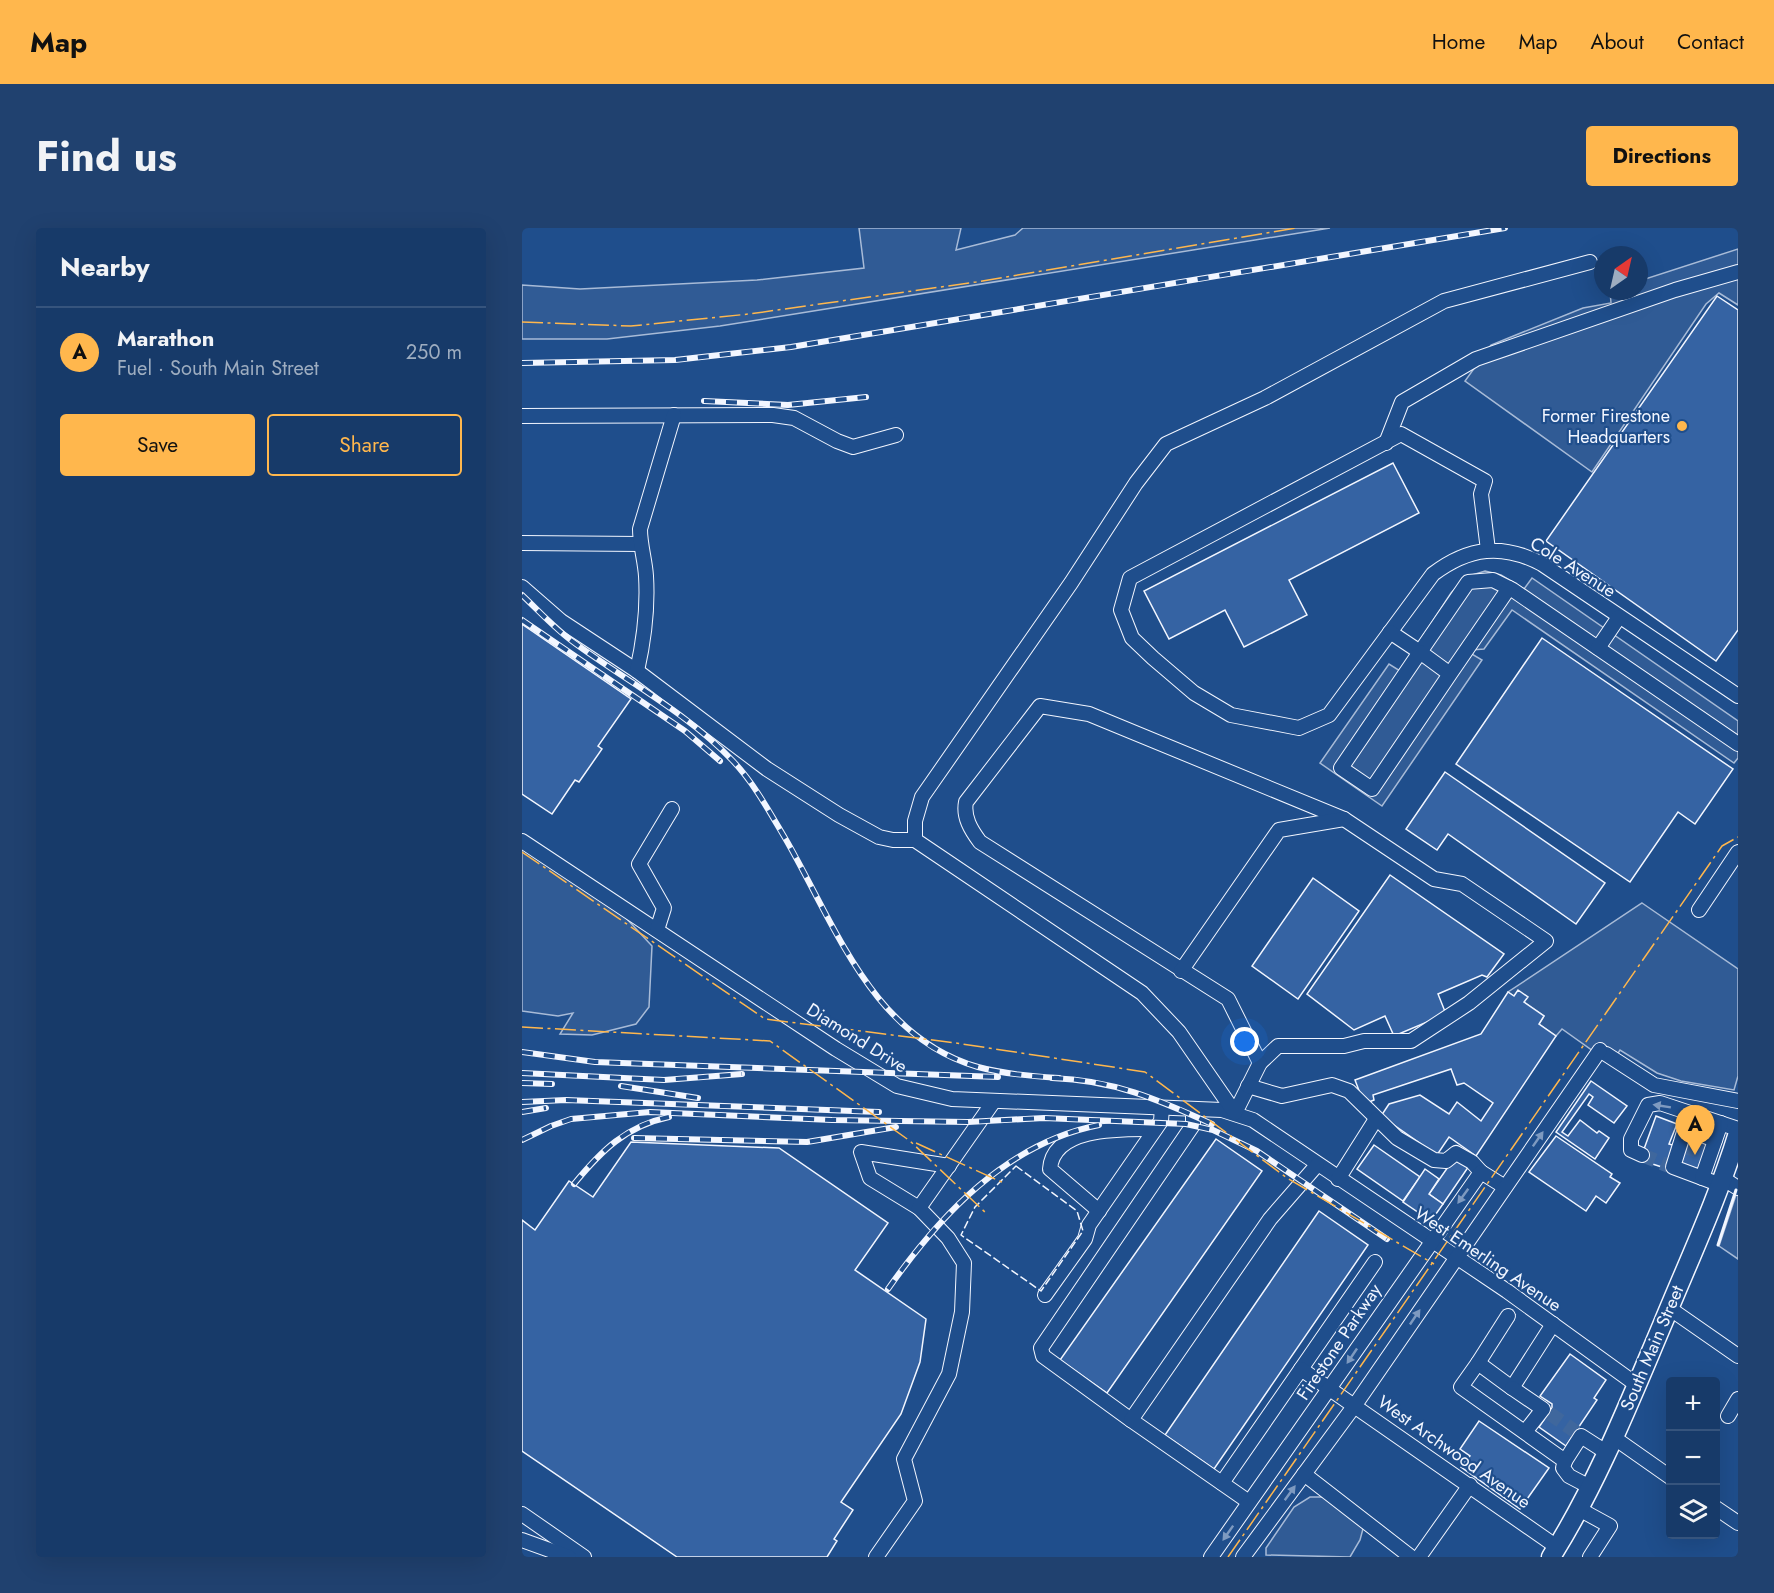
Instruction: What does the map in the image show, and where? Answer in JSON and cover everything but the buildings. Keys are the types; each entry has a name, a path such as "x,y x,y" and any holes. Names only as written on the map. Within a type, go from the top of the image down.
{"main road":[{"name":"South Main Street","path":"1554,1552 1579,1509 1610,1445 1669,1308 1728,1184 1738,1131"}],"street":[{"path":"915,840 915,821 922,797 1071,583 1136,483 1166,444 1265,398 1444,301 1590,262"},
{"path":"1386,442 1402,402 1476,359 1675,290 1738,272"},
{"path":"524,418 762,414 794,418 853,447 870,445 896,435"},
{"path":"637,671 644,639 647,597 640,529 674,415"},
{"path":"1386,442 1401,434 1485,481 1480,494 1488,550"},
{"name":"Cole Avenue","path":"1386,442 1130,578 1121,610 1132,638 1194,693 1231,715 1299,728 1329,715 1433,574 1452,560 1488,550 1518,552 1531,558 1738,696"},
{"path":"522,543 640,544"},
{"path":"1509,588 1372,789 1341,768 1468,582 1493,580 1509,588 1738,744"},
{"path":"522,587 561,621 637,671 767,769 839,816 879,837 893,840 915,840 1142,993 1179,1032 1235,1113 1260,1063 1278,1046 1344,1046 1364,1041 1411,1041 1469,1003 1546,941 1462,884 1434,879 1344,819 1089,714 1040,706 966,802 964,811 972,831 980,842 1228,999 1260,1063"},
{"path":"1598,648 1619,617"},
{"path":"1390,632 1450,674"},
{"path":"657,930 664,908 639,864 672,809"},
{"path":"1181,970 1279,830 1344,819"},
{"name":"Diamond Drive","path":"522,841 885,1081 931,1095 994,1101 1193,1109 1235,1113 1253,1120 1317,1165"},
{"path":"1699,909 1738,852"},
{"path":"1243,1557 1355,1405 1505,1187 1603,1052 1654,1085 1738,1101"},
{"path":"1248,1086 1282,1096 1332,1085 1349,1091 1397,1138 1434,1160 1446,1161 1456,1153 1472,1162 1480,1172 1505,1187"},
{"path":"919,1208 994,1101"},
{"path":"1642,1155 1631,1150 1631,1139 1648,1105 1660,1103 1738,1131"},
{"path":"1045,1295 1085,1239 1089,1225 1161,1121 1162,1108"},
{"path":"1193,1109 1193,1125 1041,1348 1043,1356 1249,1502"},
{"path":"1690,1113 1681,1146 1671,1167 1728,1184"},
{"path":"1338,1179 1376,1119"},
{"path":"1702,1178 1707,1155 1721,1123"},
{"path":"1099,1211 1050,1169 1051,1156 1063,1142 1100,1131 1155,1129"},
{"path":"1686,1129 1715,1140"},
{"path":"876,1557 915,1501 904,1459 949,1374 962,1312 964,1263 948,1238 919,1208 870,1178 861,1152 949,1166"},
{"path":"1131,1420 1270,1219 1317,1165"},
{"name":"West Emerling Avenue","path":"1317,1165 1456,1257 1637,1385"},
{"name":"Firestone Parkway","path":"1211,1557 1330,1388 1430,1240 1480,1172"},
{"path":"1222,1483 1375,1262"},
{"path":"1669,1308 1738,1356"},
{"path":"1508,1316 1461,1387 1565,1461"},
{"path":"1512,1388 1553,1324"},
{"path":"1478,1363 1546,1411 1525,1432"},
{"name":"West Archwood Avenue","path":"1301,1369 1470,1485 1554,1552"},
{"path":"1728,1416 1738,1400"},
{"path":"1590,1487 1569,1476 1563,1468 1578,1434 1610,1445 1666,1474"},
{"path":"1304,1474 1411,1557"},
{"path":"1419,1557 1470,1485"},
{"path":"1579,1509 1610,1527 1590,1557"},
{"path":"1720,1511 1738,1523"},
{"path":"522,1514 584,1557"},
{"path":"522,1540 568,1557"}],"shaded area":[{"path":"859,228 961,228 956,250 1015,235 1023,228 1330,228 720,326 607,339 522,339 522,285 580,289 757,280 864,268"},
{"path":"1738,249 1738,305 1719,293 1706,304 1592,472 1465,381 1491,345 1583,308 1611,303 1611,300 1648,300 1648,278"},
{"path":"1485,571 1501,575 1524,589 1532,578 1738,721 1738,758 1734,763 1512,610 1484,649 1471,650 1470,653 1482,660 1382,806 1320,763 1389,664 1400,671 1451,593 1466,577"},
{"path":"522,848 626,918 652,946 649,1007 636,1024 592,1035 560,1034 573,1013 558,1016 522,1011"},
{"path":"1642,903 1738,969 1738,1076 1734,1090 1681,1081 1657,1073 1620,1050 1613,1061 1603,1058 1562,1029 1556,1036 1539,1024 1544,1016 1524,1002 1527,997 1518,991 1514,996 1508,992"},
{"path":"1738,1189 1738,1259 1719,1246"},
{"path":"1310,1497 1326,1497 1364,1525 1360,1540 1350,1557 1266,1555 1266,1548 1294,1507"}],"tunnel":[{"path":"1683,1146 1704,1154"},
{"path":"1642,1155 1669,1166"},
{"path":"1549,1413 1576,1432"}],"railway":[{"path":"522,363 675,360 791,347 1505,228"},
{"path":"704,401 788,405 866,397"},
{"path":"522,595 569,639 696,727 732,760 754,788 773,818 860,974 910,1031 941,1052 978,1067 1008,1073 1059,1078"},
{"path":"522,620 685,731 720,761"},
{"path":"522,1052 595,1062 998,1077"},
{"path":"522,1073 664,1080 742,1074"},
{"path":"1052,1078 1095,1083 1134,1092 1212,1124"},
{"path":"522,1083 552,1084"},
{"path":"621,1086 698,1098"},
{"path":"522,1102 566,1100 879,1112"},
{"path":"522,1112 546,1108"},
{"path":"522,1140 571,1119 650,1112 832,1120 968,1122 1044,1118 1186,1124 1213,1130 1257,1151 1387,1239"},
{"path":"574,1184 594,1161 627,1133 669,1117"},
{"path":"888,1289 930,1235 978,1186 1006,1165 1035,1148 1066,1134 1099,1125"},
{"path":"634,1138 807,1142 896,1127"}],"fence":[{"path":"1016,1166 1077,1211 1083,1231 1041,1291 961,1235 975,1207 1016,1166"}],"wall":[{"path":"1718,1245 1736,1190"}],"power":[{"path":"522,322 631,326 749,314 976,282 1296,228"},
{"path":"1228,1557 1722,846 1738,837"},
{"path":"522,852 765,1019 956,1043 1145,1072 1287,1178 1434,1264"},
{"path":"522,1027 770,1041 910,1141 987,1214"},
{"path":"916,1143 1006,1184"}],"place":[{"name":"Former Firestone Headquarters","path":"1682,426"},
{"name":"Marathon","path":"1695,1155"}]}
